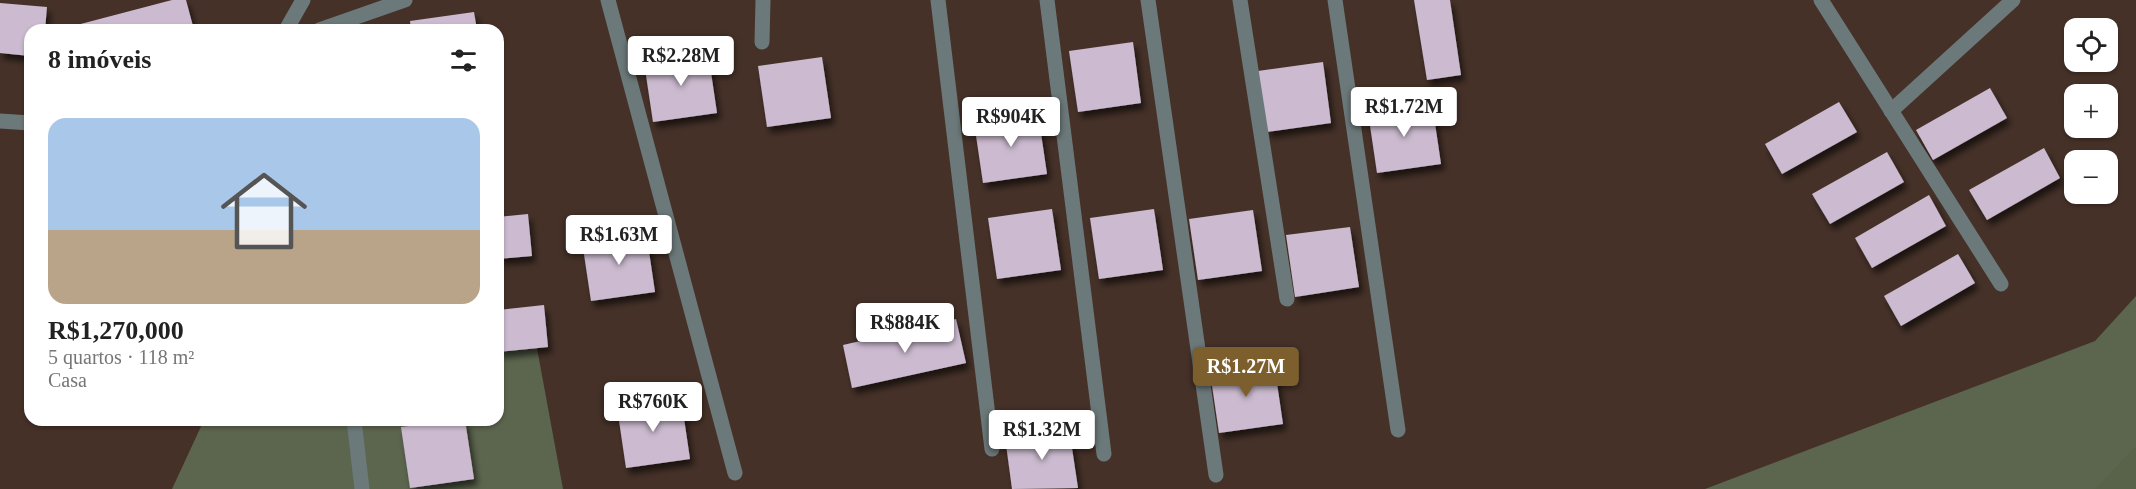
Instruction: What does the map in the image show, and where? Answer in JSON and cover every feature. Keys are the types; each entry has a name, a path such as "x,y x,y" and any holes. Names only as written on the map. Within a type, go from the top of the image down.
{"street":[{"path":"289,24 303,0"},
{"path":"336,24 405,0"},
{"path":"608,0 735,473"},
{"path":"762,42 763,0"},
{"path":"938,0 992,449"},
{"path":"1047,0 1104,454"},
{"path":"1148,0 1215,475"},
{"path":"1240,0 1287,299"},
{"path":"1335,0 1398,430"},
{"path":"1821,0 2001,284"},
{"path":"1891,111 2013,0"},
{"path":"0,121 24,123"},
{"path":"355,426 362,489"}],"green space":[{"path":"2136,296 2136,489 1705,489 2095,341"},
{"path":"504,334 536,343 563,489 172,489 201,426 504,426"},
{"path":"2136,446 2136,489 2095,489"}],"building":[{"path":"172,0 186,0 192,24 81,24"},
{"path":"1414,0 1450,0 1461,75 1427,80"},
{"path":"0,3 47,7 46,24 24,24 24,55 0,53"},
{"path":"474,12 476,24 410,24 410,21"},
{"path":"1133,42 1141,103 1078,112 1069,51"},
{"path":"708,52 717,113 653,122 644,62"},
{"path":"822,57 831,118 767,127 758,66"},
{"path":"1323,62 1331,123 1267,132 1258,71"},
{"path":"1990,88 2007,118 1933,160 1916,130"},
{"path":"1839,102 1857,132 1782,174 1765,144"},
{"path":"1432,103 1441,164 1377,173 1368,112"},
{"path":"1038,113 1047,174 983,183 974,122"},
{"path":"2044,148 2060,178 1987,220 1969,190"},
{"path":"1887,152 1904,182 1830,224 1812,194"},
{"path":"1929,195 1946,226 1872,268 1855,238"},
{"path":"1052,209 1061,270 997,279 988,218"},
{"path":"1154,209 1163,270 1099,279 1090,218"},
{"path":"1253,210 1262,271 1198,280 1189,219"},
{"path":"528,214 532,256 504,258 504,216"},
{"path":"1350,227 1359,287 1295,297 1286,235"},
{"path":"646,231 655,292 591,301 582,241"},
{"path":"1958,254 1975,283 1901,326 1884,296"},
{"path":"544,305 548,347 504,351 504,309"},
{"path":"956,319 966,363 852,388 843,345"},
{"path":"1274,363 1283,424 1219,433 1210,372"},
{"path":"681,398 690,459 626,468 617,407"},
{"path":"466,426 474,479 410,488 401,427"},
{"path":"1069,428 1078,488 1012,489 1005,437"}]}
